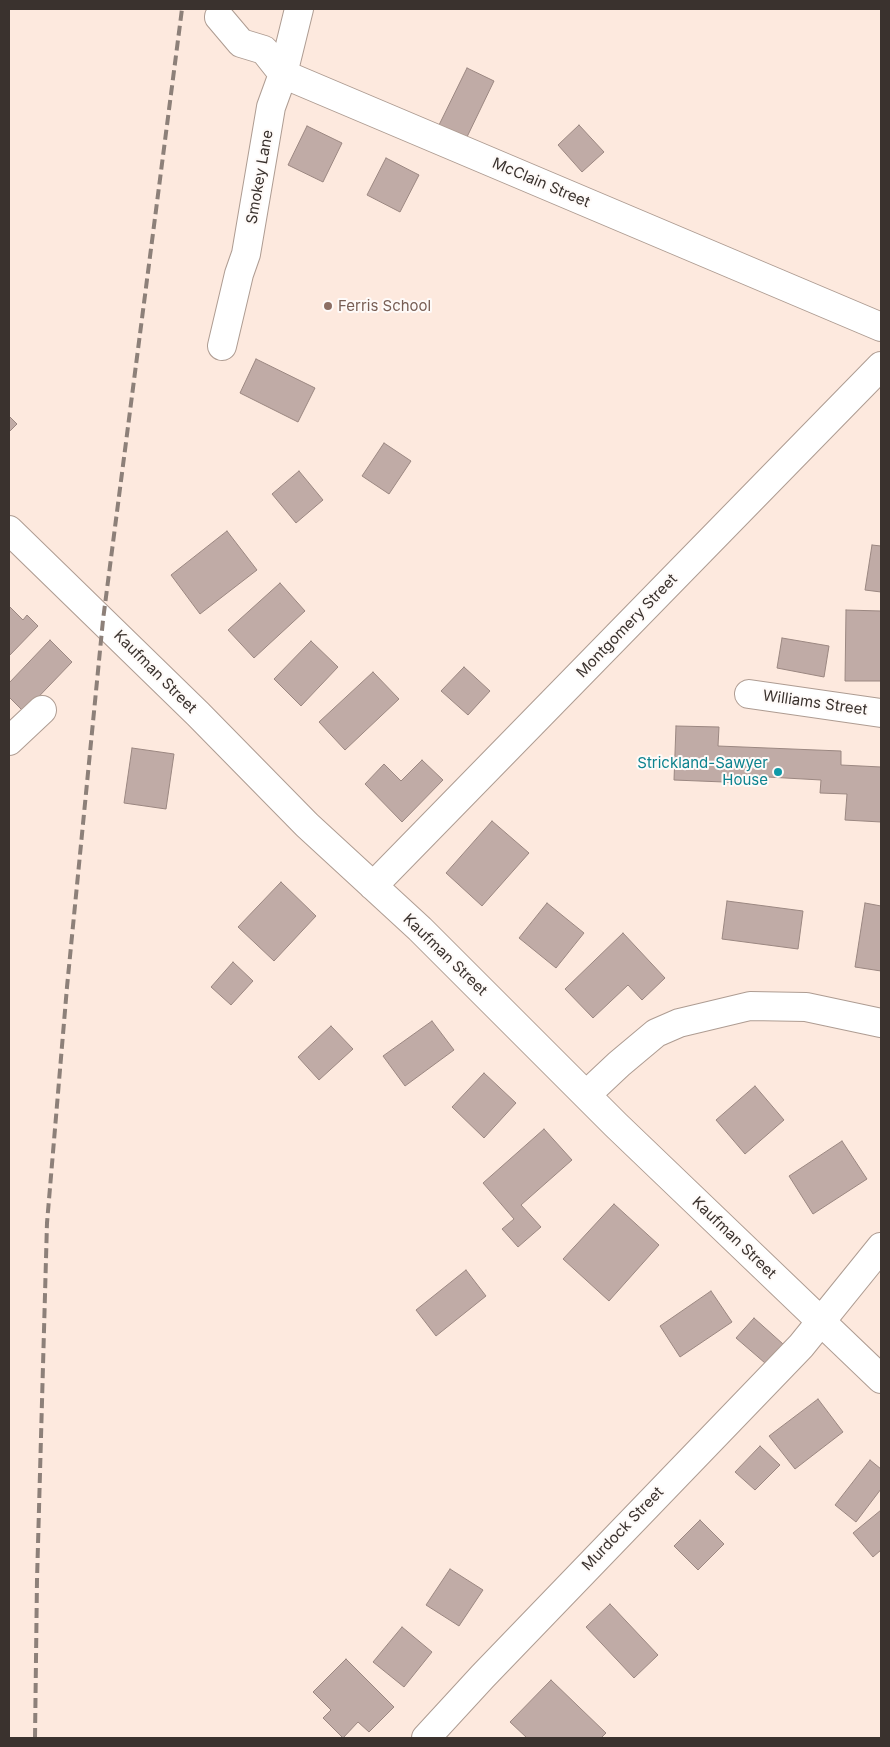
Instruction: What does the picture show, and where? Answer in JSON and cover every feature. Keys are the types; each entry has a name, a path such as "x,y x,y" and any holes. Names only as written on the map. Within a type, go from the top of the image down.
{"street":[{"name":"Smokey Lane","path":"222,346 239,274 246,254 272,107 283,74 299,9"},
{"name":"McClain Street","path":"219,17 241,43 264,50 283,74 881,327"},
{"name":"Montgomery Street","path":"373,886 881,366"},
{"name":"Kaufman Street","path":"9,530 178,694 307,824 420,929 586,1095 881,1379"},
{"name":"Williams Street","path":"749,694 881,713"},
{"path":"9,741 42,710"},
{"path":"586,1095 656,1033 679,1023 750,1006 806,1007 881,1023"},
{"name":"Murdock Street","path":"426,1738 483,1676 801,1346 881,1247"}],"building":[{"path":"467,68 494,81 466,139 439,125"},
{"path":"579,125 604,152 582,172 558,145"},
{"path":"307,126 342,143 323,182 288,165"},
{"path":"386,158 419,175 400,212 367,195"},
{"path":"256,359 315,388 298,422 240,393"},
{"path":"9,416 17,424 9,432"},
{"path":"384,443 411,461 389,494 362,476"},
{"path":"299,471 323,500 296,523 272,494"},
{"path":"227,531 257,570 200,614 171,575"},
{"path":"872,545 881,546 881,592 865,590"},
{"path":"280,583 305,611 254,658 228,630"},
{"path":"9,606 23,620 27,615 38,626 9,656"},
{"path":"846,610 881,611 881,681 845,681"},
{"path":"782,638 829,646 824,677 777,668"},
{"path":"50,640 72,662 24,712 10,698 9,700 9,683"},
{"path":"311,641 338,667 301,706 274,679"},
{"path":"464,667 490,691 468,715 441,691"},
{"path":"373,672 399,699 345,750 319,722"},
{"name":"Strickland-Sawyer House","path":"676,726 719,727 718,746 841,751 841,765 881,767 881,822 845,820 847,794 820,793 821,780 750,776 749,783 674,780"},
{"path":"132,748 174,754 166,809 124,803"},
{"path":"422,760 443,780 402,822 365,784 384,764 401,781"},
{"path":"492,821 529,853 482,906 446,873"},
{"path":"281,882 316,916 274,961 238,927"},
{"path":"727,901 803,911 798,949 722,939"},
{"path":"547,903 584,933 556,968 519,938"},
{"path":"865,903 881,906 881,971 855,967"},
{"path":"623,933 665,978 642,1000 628,985 593,1018 565,989"},
{"path":"233,962 253,981 231,1005 211,987"},
{"path":"432,1021 454,1050 405,1086 383,1056"},
{"path":"331,1026 353,1049 319,1080 298,1057"},
{"path":"484,1073 516,1103 484,1138 452,1107"},
{"path":"755,1086 784,1120 745,1154 716,1120"},
{"path":"544,1129 572,1160 521,1205 541,1227 518,1247 502,1229 514,1219 483,1183"},
{"path":"842,1141 867,1179 813,1214 789,1176"},
{"path":"614,1204 659,1245 609,1301 563,1259"},
{"path":"466,1270 486,1296 436,1336 416,1310"},
{"path":"711,1291 732,1322 680,1357 660,1326"},
{"path":"754,1318 783,1344 765,1363 736,1338"},
{"path":"818,1399 843,1432 795,1469 769,1436"},
{"path":"760,1446 780,1465 755,1490 735,1472"},
{"path":"870,1460 881,1469 881,1489 856,1522 835,1505"},
{"path":"881,1510 881,1550 873,1557 853,1533"},
{"path":"700,1520 724,1544 698,1570 674,1546"},
{"path":"450,1569 483,1590 459,1626 426,1605"},
{"path":"610,1604 658,1655 634,1678 586,1627"},
{"path":"402,1627 432,1652 404,1687 373,1662"},
{"path":"346,1659 394,1707 369,1732 358,1722 343,1738 323,1718 331,1710 313,1692"},
{"path":"551,1680 606,1733 601,1738 527,1738 510,1722"}],"railway":[{"path":"35,1738 37,1580 47,1223 67,987 103,620 182,9"}],"place":[{"name":"Ferris School","path":"328,306"},
{"name":"Strickland-Sawyer House","path":"778,772"}]}
